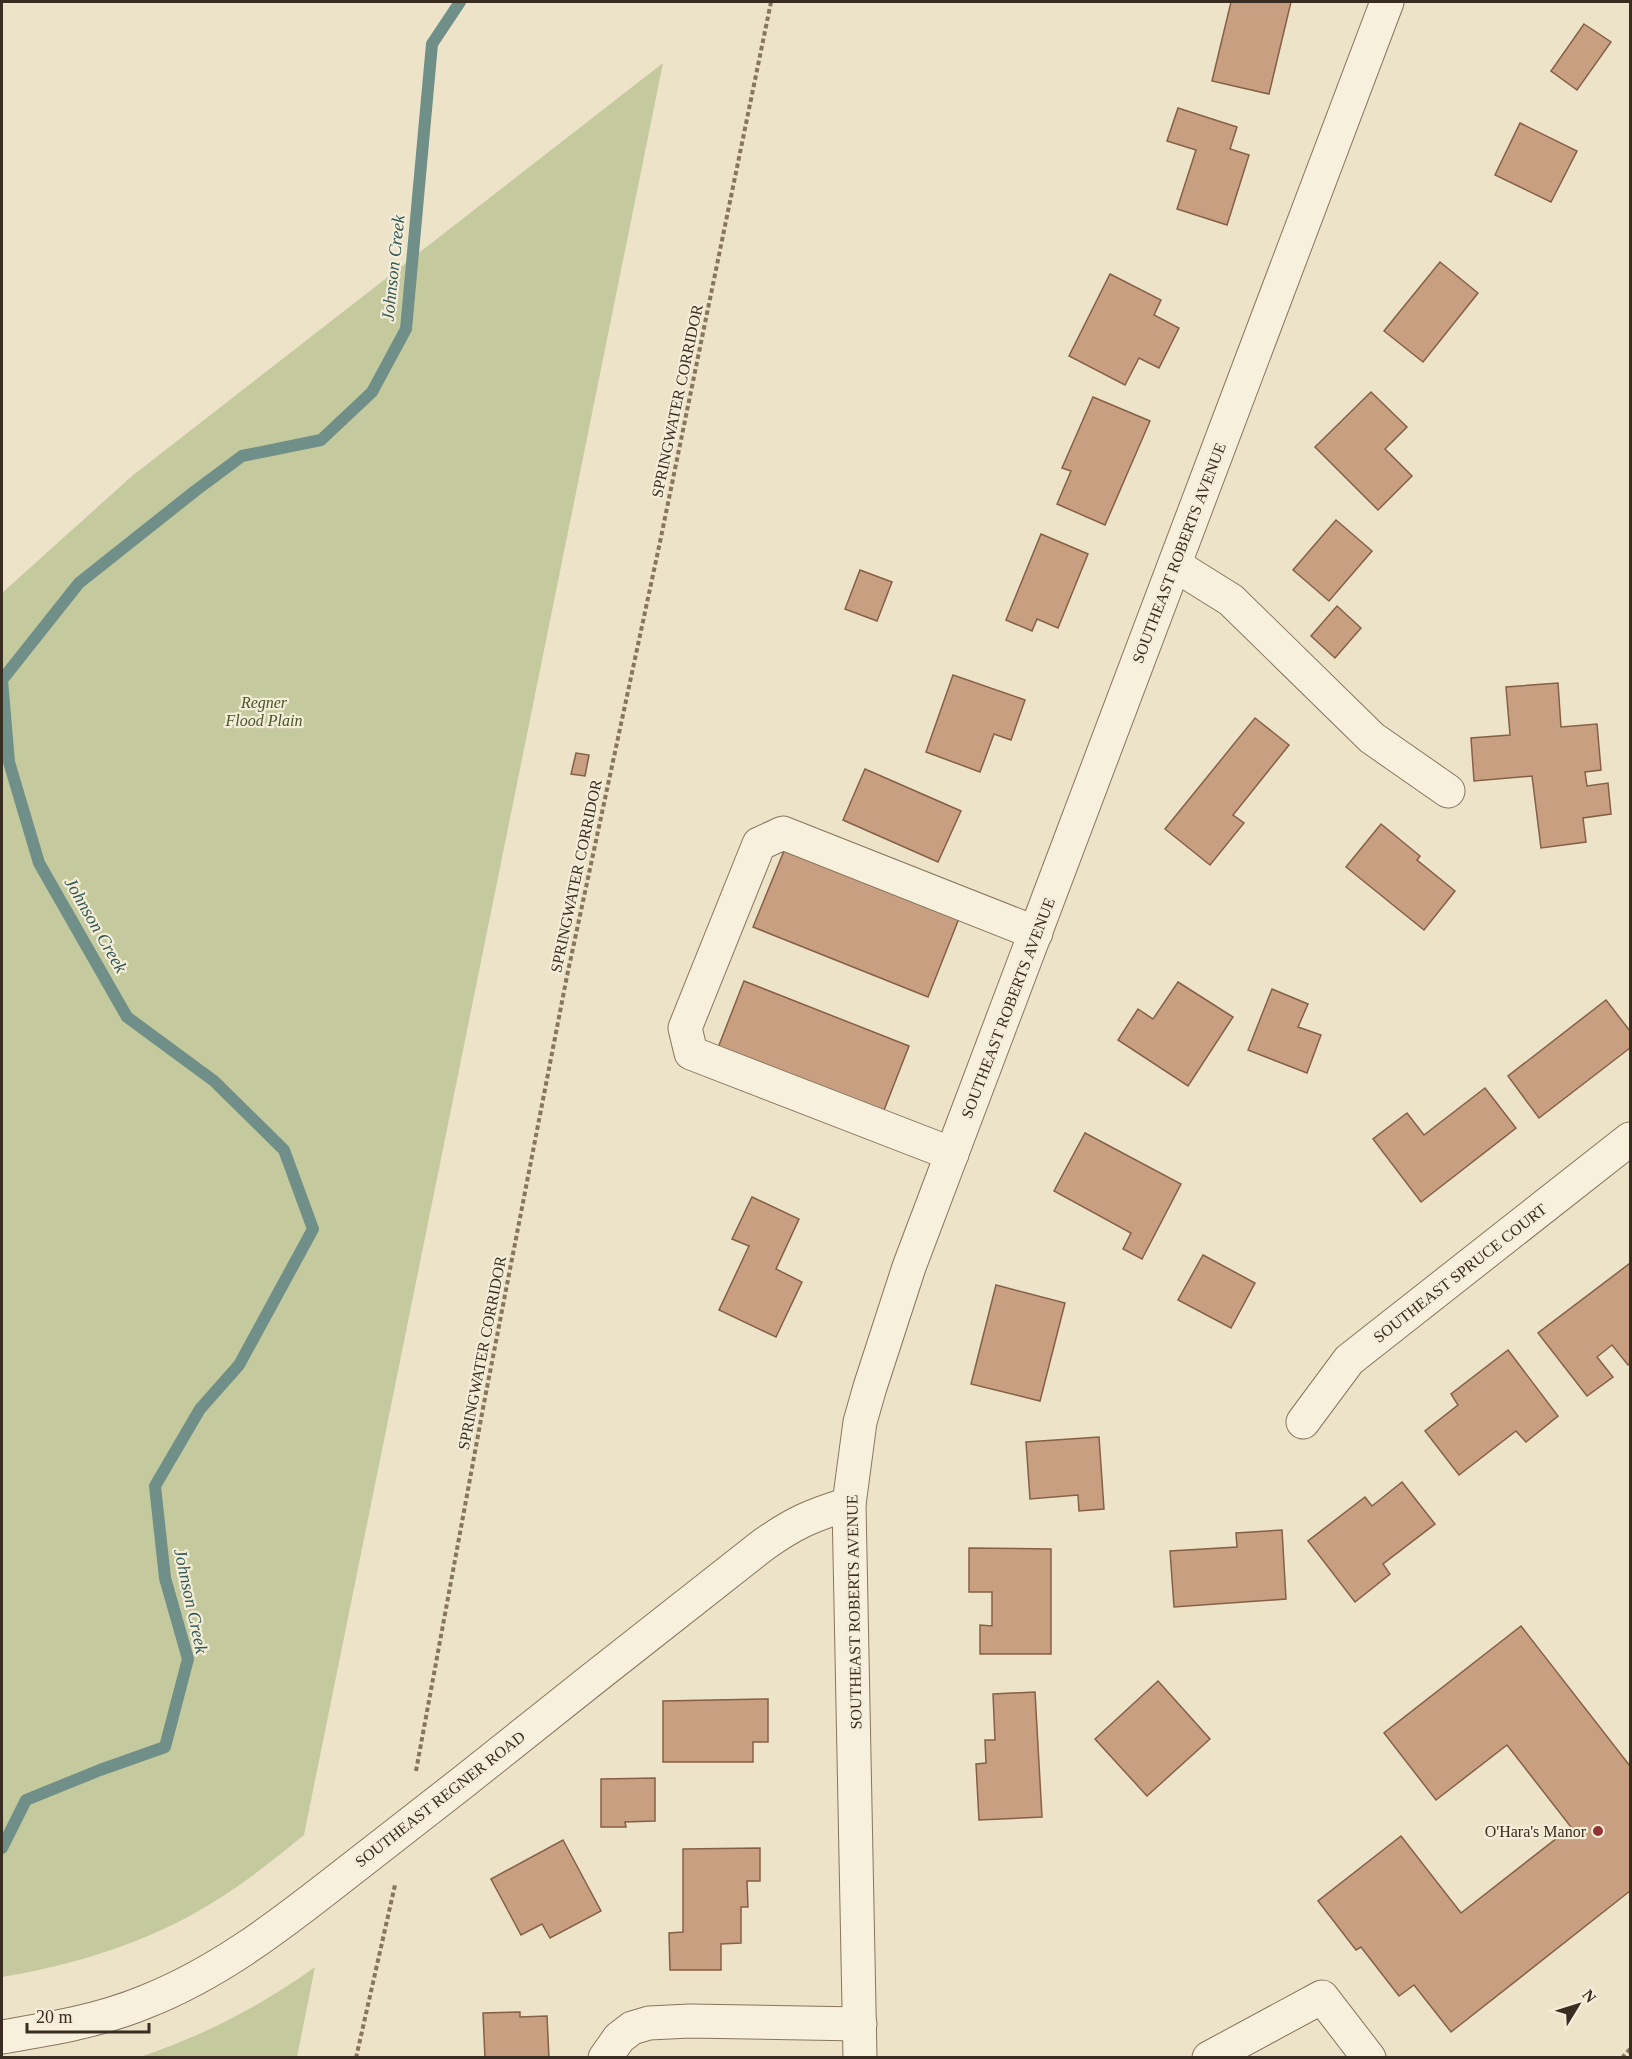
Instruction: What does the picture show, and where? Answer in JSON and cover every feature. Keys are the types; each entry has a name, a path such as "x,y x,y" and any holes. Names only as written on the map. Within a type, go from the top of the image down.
{"street":[{"name":"SOUTHEAST ROBERTS AVENUE","path":"860,2058 849,1504 860,1422 909,1267 1387,2"},
{"path":"1175,565 1230,600 1372,738 1448,791"},
{"path":"952,1154 692,1053 685,1028 759,844 783,833 1036,933"},
{"name":"SOUTHEAST SPRUCE COURT","path":"1303,1422 1349,1360 1630,1139"},
{"name":"SOUTHEAST REGNER ROAD","path":"2,2037 43,2031 95,2019 144,2003 228,1961 277,1927 379,1848 763,1545 808,1517 849,1504"},
{"path":"1209,2058 1322,1997 1369,2058"},
{"path":"606,2058 619,2038 632,2028 649,2023 690,2021 860,2024"}],"path":[{"name":"SPRINGWATER CORRIDOR","path":"418,1759 567,976 660,542 771,2"},
{"path":"356,2058 397,1874"},
{"path":"1622,2058 1630,2049"}],"green space":[{"name":"Regner Flood Plain","path":"663,63 304,1835 231,1891 168,1927 87,1958 2,1977 2,593 132,476"},
{"path":"315,1967 297,2057 140,2057 186,2040 231,2019 274,1995"}],"building":[{"path":"1231,2 1291,2 1269,94 1212,81"},
{"path":"1584,24 1611,42 1577,90 1551,71"},
{"path":"1178,108 1237,127 1230,149 1249,155 1227,225 1177,209 1196,150 1167,141"},
{"path":"1520,123 1577,151 1551,202 1495,175"},
{"path":"1440,262 1478,293 1423,362 1384,331"},
{"path":"1110,274 1161,300 1154,315 1179,328 1159,368 1139,358 1125,385 1069,356"},
{"path":"1371,392 1407,427 1385,449 1412,476 1378,510 1315,447"},
{"path":"1093,397 1150,421 1105,525 1057,504 1071,471 1062,468"},
{"path":"1336,520 1372,551 1329,601 1293,570"},
{"path":"1041,534 1088,554 1058,628 1037,619 1032,631 1006,620"},
{"path":"860,570 892,582 877,621 845,609"},
{"path":"1337,606 1361,628 1335,658 1311,636"},
{"path":"953,675 1025,700 1011,740 994,734 980,772 926,752"},
{"path":"1558,683 1561,727 1597,724 1601,770 1585,772 1587,786 1608,783 1611,814 1583,818 1586,842 1541,848 1532,776 1474,781 1471,738 1510,735 1506,687"},
{"path":"1255,718 1289,745 1233,815 1244,823 1210,865 1165,829"},
{"path":"576,753 589,755 585,776 571,774"},
{"path":"865,769 961,811 938,862 843,820"},
{"path":"1381,824 1420,856 1417,860 1455,891 1424,930 1346,867"},
{"path":"786,846 960,916 928,997 753,927"},
{"path":"744,981 909,1046 879,1123 714,1058"},
{"path":"1178,982 1233,1017 1188,1086 1118,1040 1138,1009 1153,1019"},
{"path":"1272,989 1308,1004 1298,1027 1321,1035 1307,1073 1248,1050"},
{"path":"1606,1000 1630,1031 1630,1048 1539,1118 1508,1076"},
{"path":"1485,1088 1516,1128 1421,1202 1373,1139 1407,1113 1424,1135"},
{"path":"1085,1133 1181,1184 1142,1259 1123,1249 1131,1233 1054,1191"},
{"path":"752,1197 799,1219 776,1269 802,1282 776,1337 719,1310 749,1246 732,1239"},
{"path":"1203,1255 1255,1283 1231,1328 1178,1300"},
{"path":"1629,1264 1630,1363 1628,1365 1612,1345 1597,1357 1613,1377 1587,1396 1538,1333"},
{"path":"996,1285 1065,1303 1040,1401 971,1384"},
{"path":"1508,1350 1558,1416 1526,1442 1516,1431 1459,1475 1425,1431 1458,1405 1451,1394"},
{"path":"1099,1437 1104,1509 1079,1511 1078,1495 1030,1499 1026,1442"},
{"path":"1402,1482 1435,1524 1383,1564 1390,1574 1355,1602 1308,1541 1365,1497 1372,1506"},
{"path":"1282,1530 1286,1599 1174,1607 1170,1551 1237,1547 1236,1533"},
{"path":"969,1548 1051,1549 1051,1654 980,1654 980,1625 992,1626 992,1592 969,1592"},
{"name":"O'Hara's Manor","path":"1521,1626 1630,1766 1630,1891 1451,2032 1414,1985 1399,1996 1361,1947 1356,1950 1318,1901 1401,1836 1461,1913 1571,1827 1507,1745 1436,1800 1384,1733"},
{"path":"1158,1681 1210,1739 1147,1796 1095,1739"},
{"path":"1035,1692 1042,1817 979,1820 976,1764 986,1763 985,1740 995,1740 993,1694"},
{"path":"768,1699 768,1742 753,1742 753,1762 663,1762 663,1701"},
{"path":"655,1778 655,1821 625,1822 626,1827 601,1827 601,1779"},
{"path":"563,1840 601,1911 550,1938 542,1924 521,1935 491,1879"},
{"path":"760,1848 760,1881 747,1881 748,1907 741,1907 741,1943 721,1944 721,1970 670,1970 669,1933 683,1932 683,1849"},
{"path":"520,2012 520,2017 547,2016 549,2058 485,2058 483,2013"}],"waterway":[{"name":"Johnson Creek","path":"2,1848 26,1800 165,1747 188,1659 165,1578 155,1486 200,1409 239,1365 313,1229 284,1150 214,1081 127,1017 39,863 9,762 2,680 79,583 195,491 242,456 321,440 372,392 406,329 432,44 460,2"}],"place":[{"name":"O'Hara's Manor","path":"1598,1831"}]}
